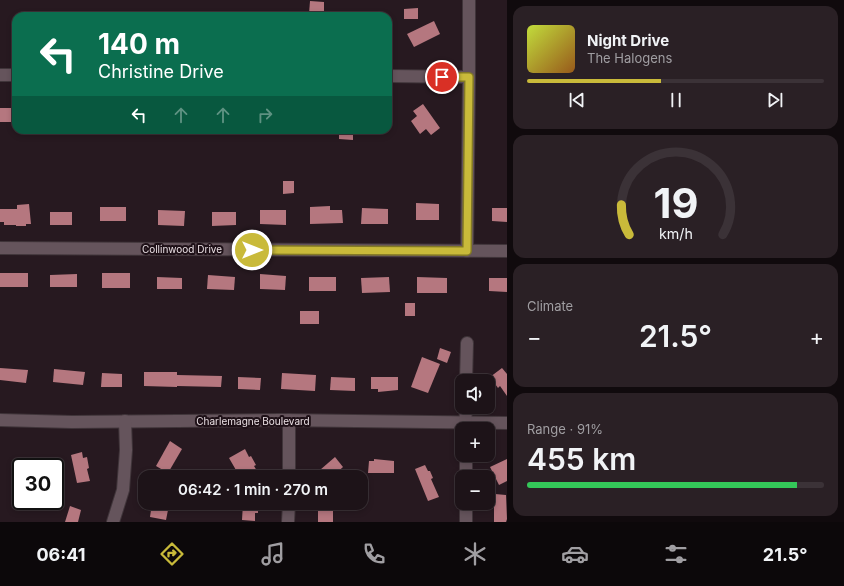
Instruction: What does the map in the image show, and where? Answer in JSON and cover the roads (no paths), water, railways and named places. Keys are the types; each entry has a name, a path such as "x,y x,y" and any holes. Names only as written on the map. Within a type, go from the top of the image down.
{"street":[{"path":"467,251 469,0"},
{"path":"0,75 12,75"},
{"path":"392,76 469,77"},
{"name":"Collinwood Drive","path":"0,248 507,251"},
{"path":"466,374 467,343"},
{"name":"Charlemagne Boulevard","path":"0,420 72,422 289,420 455,426"},
{"path":"289,420 289,470"},
{"path":"113,522 123,490 126,450 125,421"},
{"name":"Charlemagne Boulevard","path":"495,423 507,422"},
{"path":"288,522 289,510"},
{"path":"466,510 466,522"}]}
